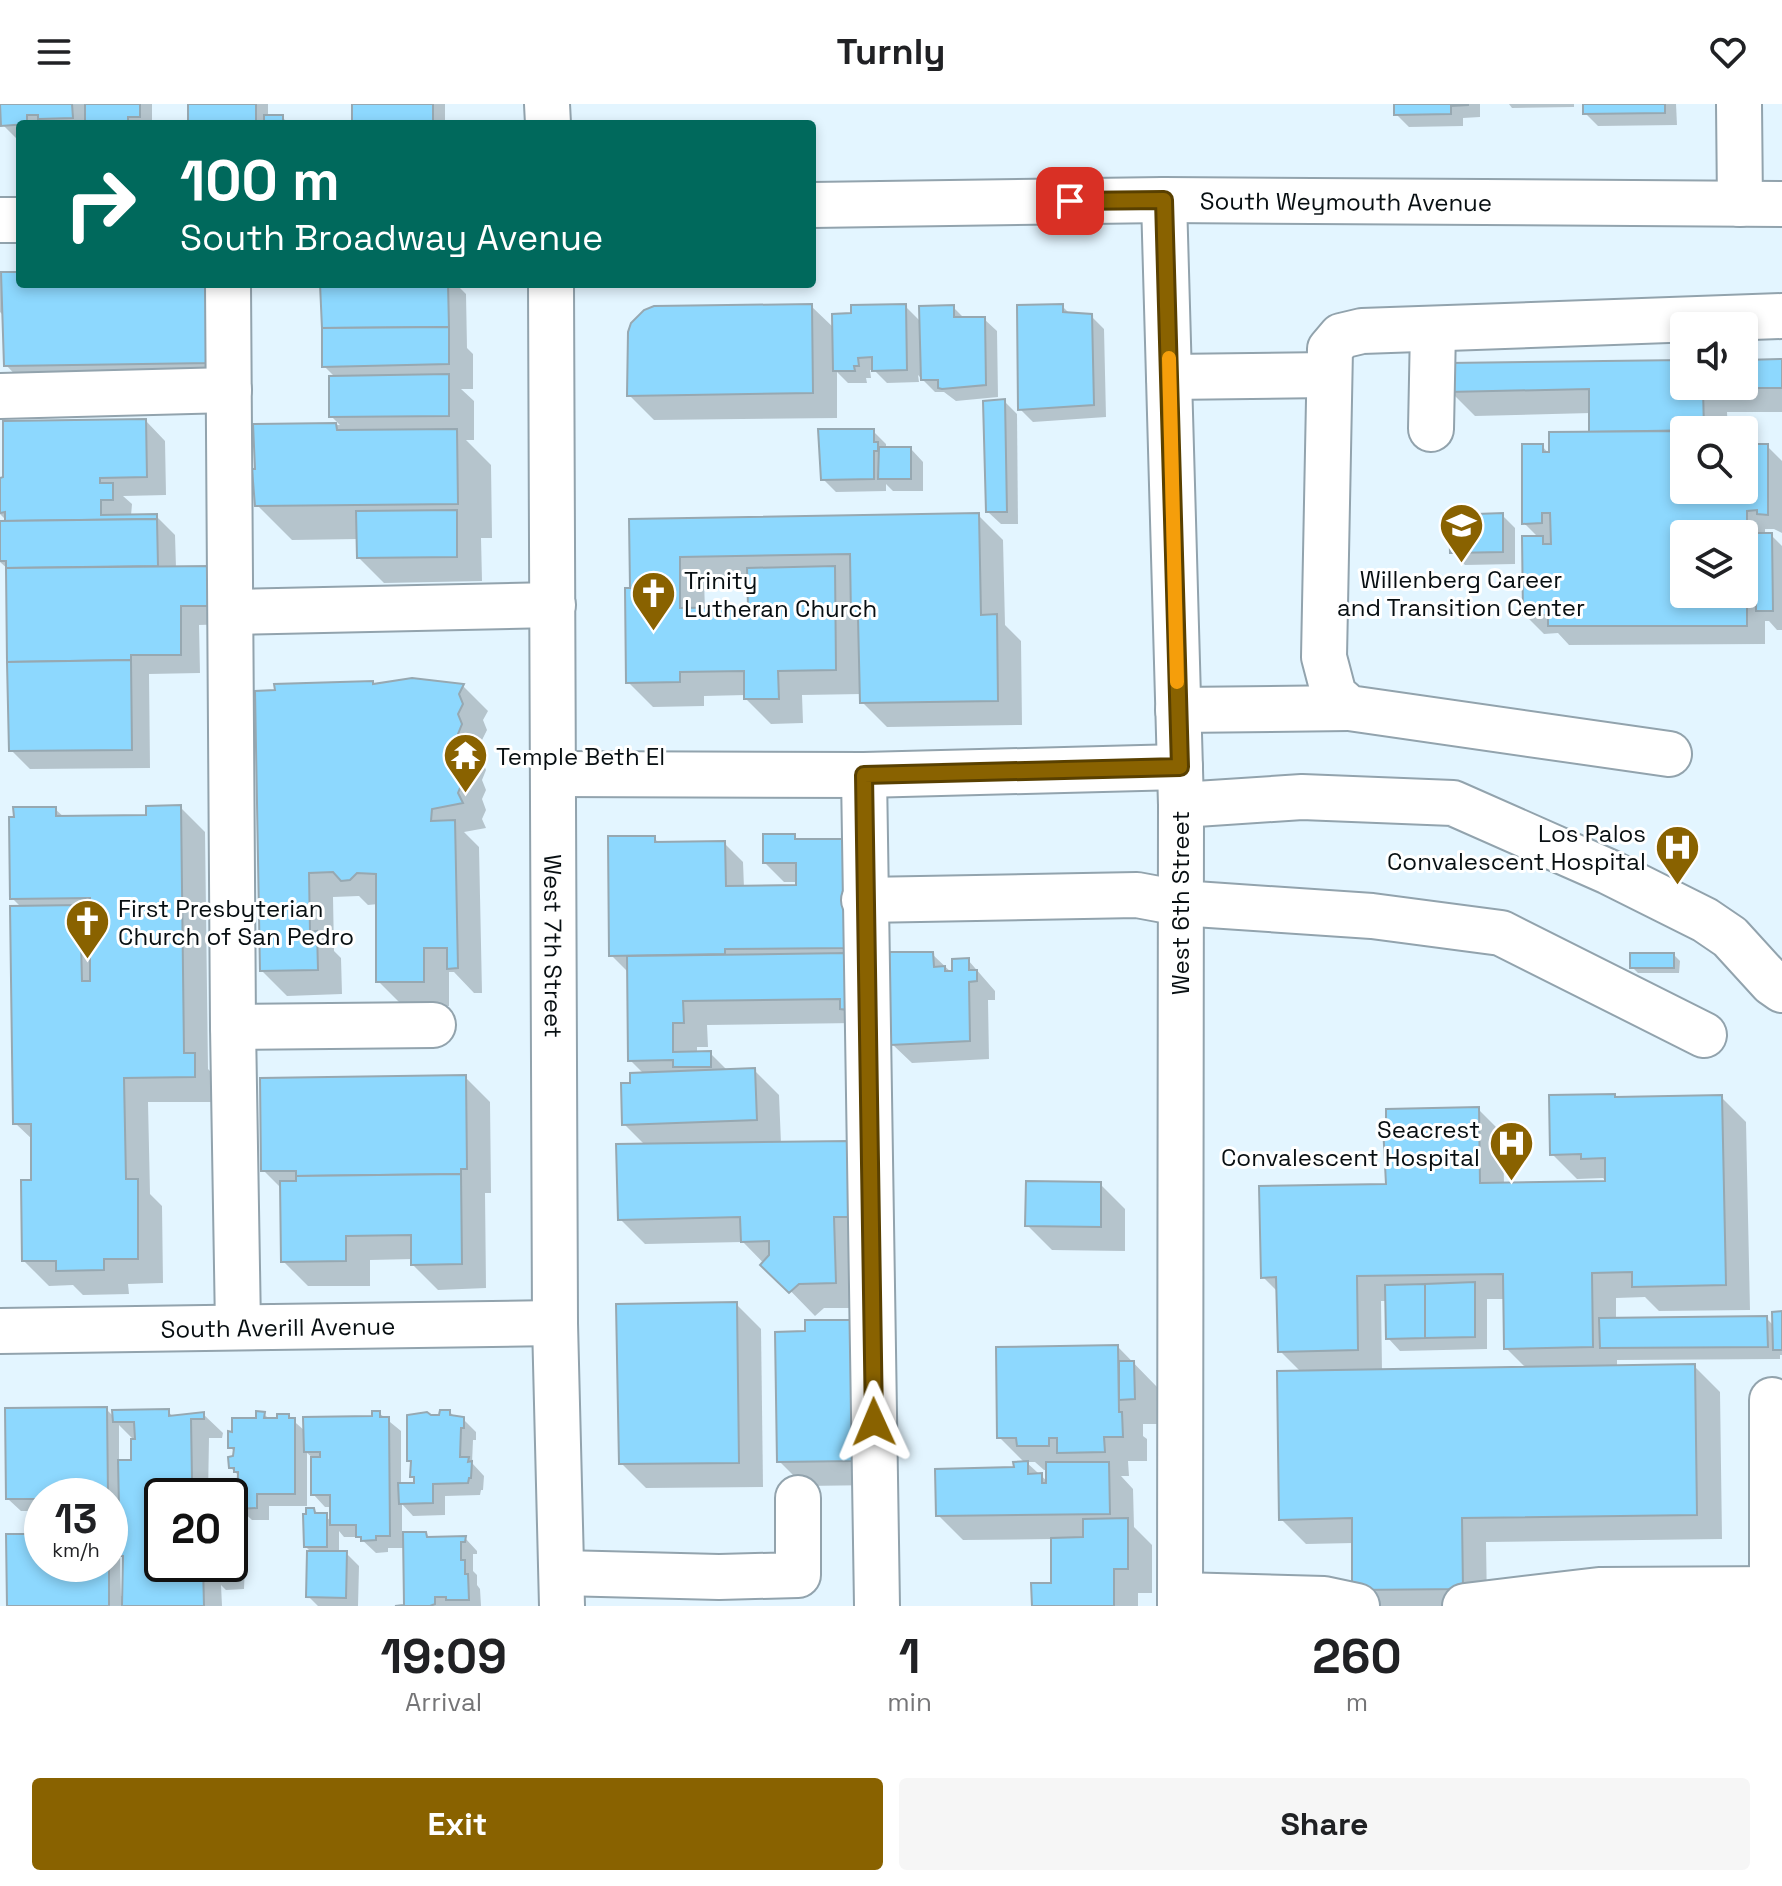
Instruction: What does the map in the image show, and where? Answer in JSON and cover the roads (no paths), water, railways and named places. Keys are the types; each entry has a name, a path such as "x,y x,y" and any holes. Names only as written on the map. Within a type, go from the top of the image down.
{"street":[{"path":"1739,104 1761,204"},
{"name":"South Weymouth Avenue","path":"816,205 1164,200 1761,204"},
{"name":"West 6th Street","path":"1164,200 1180,786 1180,1600"},
{"path":"228,288 238,1327"},
{"name":"West 7th Street","path":"551,288 555,1323 562,1590"},
{"path":"1349,708 1334,695 1324,657 1328,375 1330,349 1341,336 1362,331 1782,316"},
{"path":"1431,429 1433,329"},
{"path":"1169,377 1328,375"},
{"path":"0,396 229,390"},
{"path":"231,612 553,605"},
{"path":"1178,710 1349,708 1669,754"},
{"path":"553,774 864,775 1180,786 1302,797 1453,803 1609,872 1705,920 1730,937 1782,990"},
{"path":"864,775 877,1606"},
{"path":"864,900 1137,895 1180,903 1372,916 1501,933 1704,1035"},
{"path":"233,1027 433,1025"},
{"name":"South Averill Avenue","path":"0,1331 555,1323"},
{"path":"1465,1606 1599,1590 1777,1589 1772,1400"},
{"path":"562,1590 719,1577 798,1575 798,1498"},
{"path":"1180,1600 1324,1599 1357,1606"}],"place":[{"name":"Willenberg Career and Transition Center","path":"1461,564"},
{"name":"Trinity Lutheran Church","path":"653,633"},
{"name":"Temple Beth El","path":"465,795"},
{"name":"Los Palos Convalescent Hospital","path":"1677,886"},
{"name":"First Presbyterian Church of San Pedro","path":"87,961"},
{"name":"Seacrest Convalescent Hospital","path":"1511,1182"}]}
